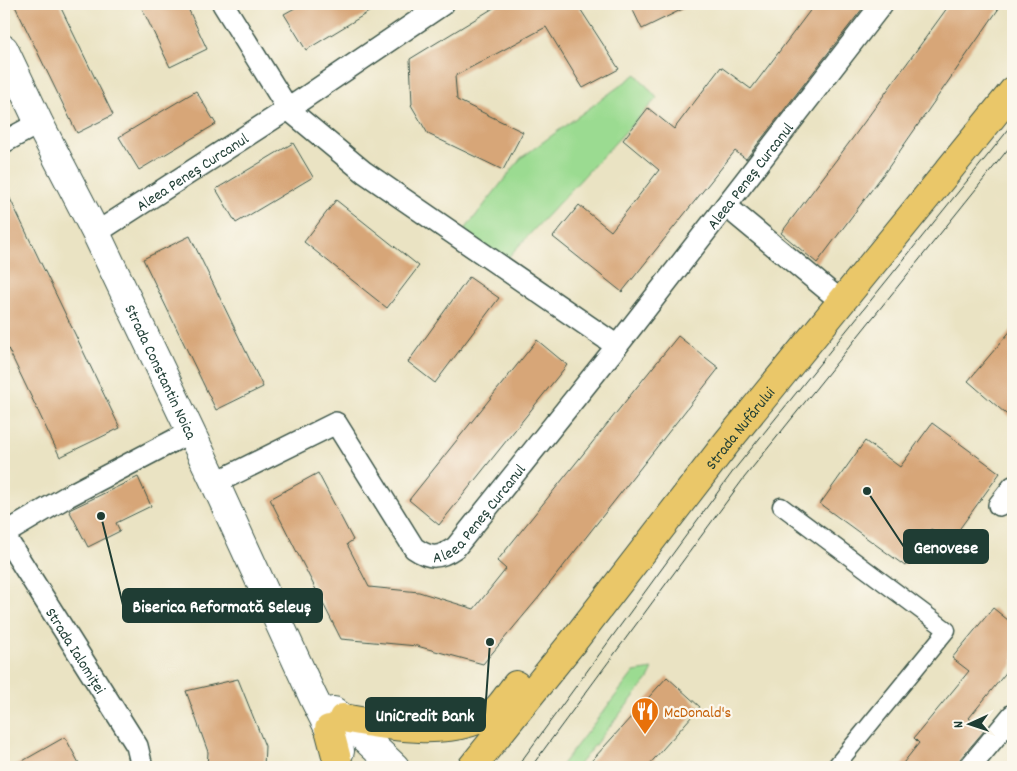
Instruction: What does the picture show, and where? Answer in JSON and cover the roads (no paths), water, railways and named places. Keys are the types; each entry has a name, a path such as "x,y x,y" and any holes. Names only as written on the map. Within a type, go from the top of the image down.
{"main road":[{"name":"Strada Nufărului","path":"472,767 576,638 728,440 1013,91"},
{"path":"339,767 336,724 418,729 459,724 480,718 496,708 541,659 576,638"},
{"path":"492,767 508,722"}],"street":[{"path":"223,4 288,109 364,172 617,346"},
{"name":"Aleea Peneș Curcanul","path":"96,233 288,109 443,4"},
{"name":"Aleea Peneș Curcanul","path":"215,483 336,422 414,548 424,555 438,556 447,554 456,548 617,346 882,4"},
{"name":"Strada Constantin Noica","path":"4,49 39,123 96,233 215,483 313,697 336,724 395,767"},
{"path":"4,142 39,123"},
{"path":"726,206 842,302"},
{"name":"Strada Ialomiței","path":"142,767 137,746 4,535 68,496 190,432"},
{"path":"999,505 1013,487"},
{"path":"782,506 947,630 835,767"},
{"path":"970,767 1013,715"},
{"name":"Strada Constantin Noica","path":"336,724 350,767"}],"tram line":[{"path":"517,767 734,470 1013,124"},
{"path":"531,767 744,478 1013,143"}],"place":[{"name":"Genovese","path":"867,491"},
{"name":"Biserica Reformată Seleuș","path":"101,516"},
{"name":"UniCredit Bank","path":"490,642"},
{"name":"McDonald's","path":"645,735"}]}
